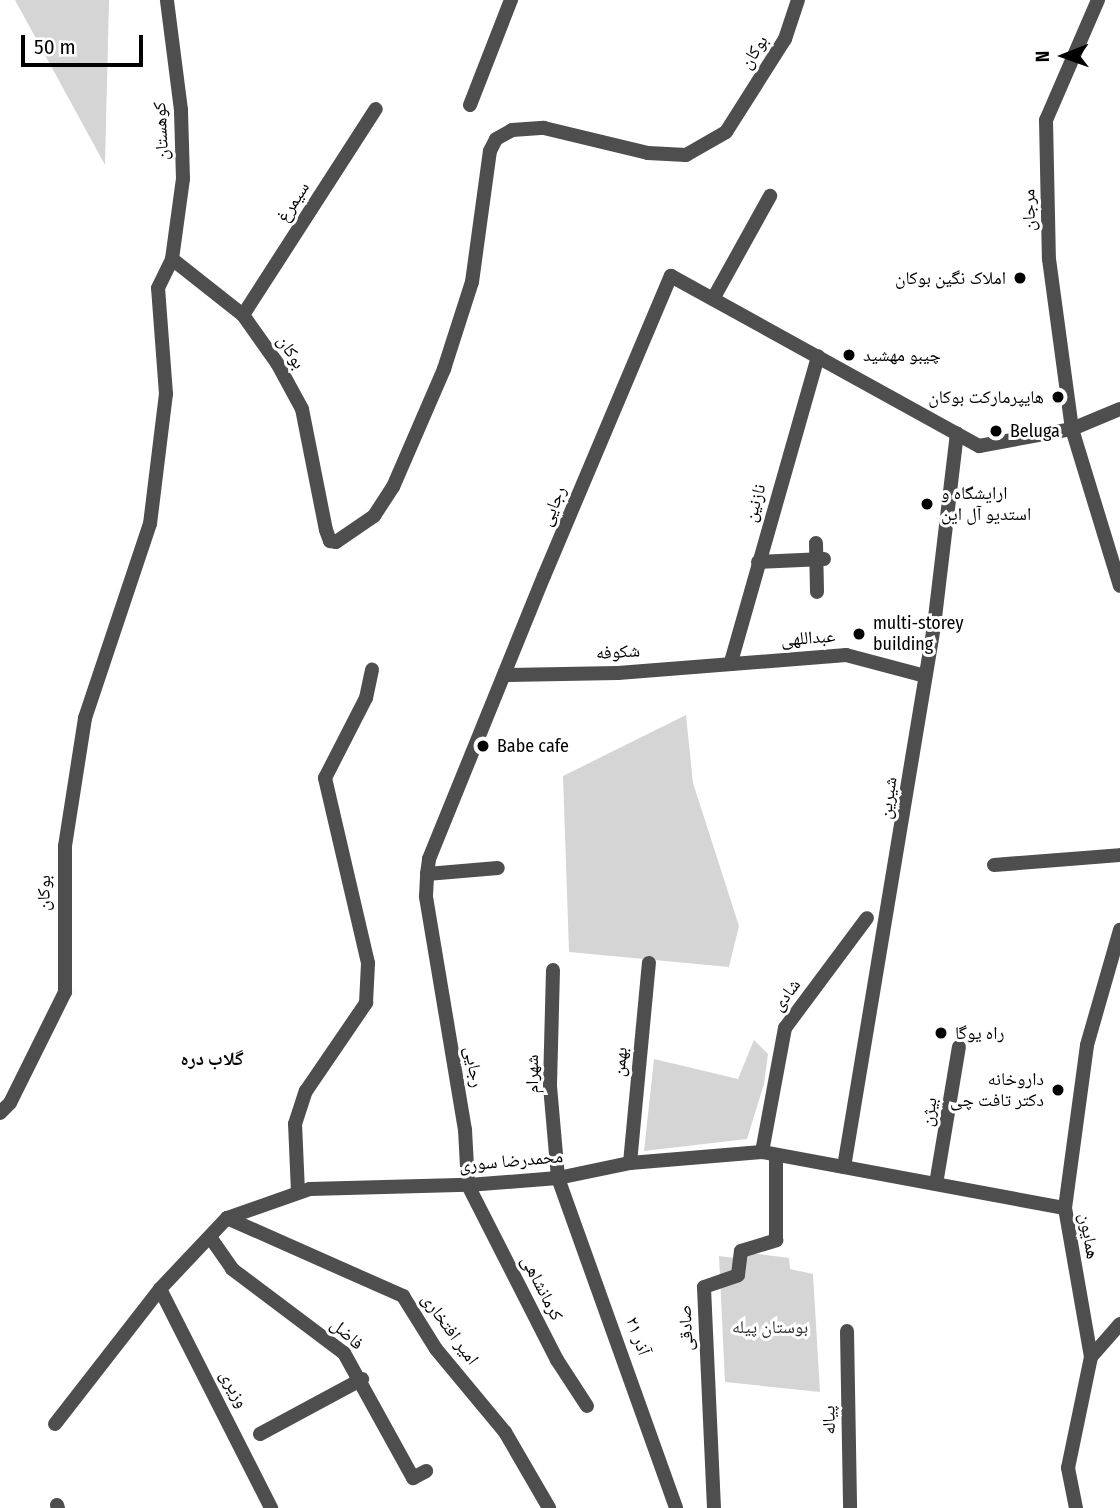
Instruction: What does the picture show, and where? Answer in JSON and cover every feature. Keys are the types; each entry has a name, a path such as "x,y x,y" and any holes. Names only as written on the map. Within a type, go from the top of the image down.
{"street":[{"name":"کوهستان","path":"167,0 181,110 183,179 172,259"},
{"path":"470,105 511,0"},
{"name":"بوکان","path":"0,1113 10,1103 65,992 65,846 85,718 150,524 166,394 158,288 172,259 243,315 302,409 326,530 330,541 336,542 374,516 393,487 444,369 472,282 490,150 496,139 512,130 544,128 648,153 686,155 726,132 785,39 798,0"},
{"name":"مرجان","path":"1072,429 1049,259 1046,120 1098,0"},
{"name":"سیمرغ","path":"243,315 376,109"},
{"path":"713,299 769,196"},
{"name":"رجایی","path":"468,1185 465,1130 426,896 429,859 671,276 979,446 1072,429 1120,409"},
{"name":"نازنین","path":"731,662 818,356"},
{"path":"1072,429 1120,586"},
{"name":"شیرین","path":"844,1167 925,676 957,433"},
{"path":"816,543 820,559 817,592"},
{"path":"758,562 820,559"},
{"name":"عبداللهی","path":"731,662 846,655 925,676"},
{"name":"شکوفه","path":"507,675 618,673 731,662"},
{"path":"298,1192 295,1124 306,1091 366,1003 368,963 325,778 366,698 372,670"},
{"path":"994,865 1120,855"},
{"path":"427,874 498,868"},
{"name":"شادی","path":"769,1153 785,1028 867,918"},
{"name":"همایون","path":"1076,1508 1068,1468 1091,1357 1065,1208 1087,1045 1120,930"},
{"name":"بهمن","path":"630,1163 649,963"},
{"name":"شهرام","path":"553,970 550,1087 558,1178"},
{"name":"بیژن","path":"936,1184 959,1047"},
{"name":"محمدرضا سوری","path":"55,1423 160,1289 228,1217 298,1192 468,1185 558,1178 630,1163 769,1153 1065,1208"},
{"name":"صادقی","path":"714,1508 704,1287 738,1275 741,1251 776,1240 769,1153"},
{"name":"۲۱ آذر","path":"558,1178 676,1508"},
{"name":"کرمانشاهی","path":"468,1185 557,1360 587,1406"},
{"name":"امیر افتخاری","path":"228,1217 370,1278 403,1297 436,1349 505,1432 548,1508"},
{"name":"فاضل","path":"210,1237 232,1269 344,1353 362,1379 413,1478 426,1471"},
{"name":"وزیری","path":"160,1289 271,1508"},
{"path":"1091,1357 1120,1324"},
{"name":"پیاله","path":"847,1331 850,1508"},
{"path":"260,1434 362,1379"}],"green space":[{"path":"15,0 109,0 105,165"},
{"path":"686,715 693,783 739,926 729,967 569,952 563,776"},
{"path":"754,1040 768,1054 764,1084 747,1139 644,1151 654,1059 738,1079"},
{"name":"بوستان پیله","path":"743,1252 789,1258 790,1269 813,1274 820,1392 725,1382 719,1256 735,1258"}],"place":[{"name":"املاک نگین بوکان","path":"1020,278"},
{"name":"چیبو مهشید","path":"849,355"},
{"name":"هایپرمارکت بوکان","path":"1058,397"},
{"name":"Beluga","path":"996,431"},
{"name":"ارایشگاه و استدیو آل این","path":"927,504"},
{"name":"multi-storey building","path":"859,634"},
{"name":"Babe cafe","path":"483,746"},
{"name":"راه یوگا","path":"941,1033"},
{"name":"داروخانه دکتر تافت چی","path":"1058,1090"}],"district":[{"name":"گلاب دره","path":"212,1059"}]}
